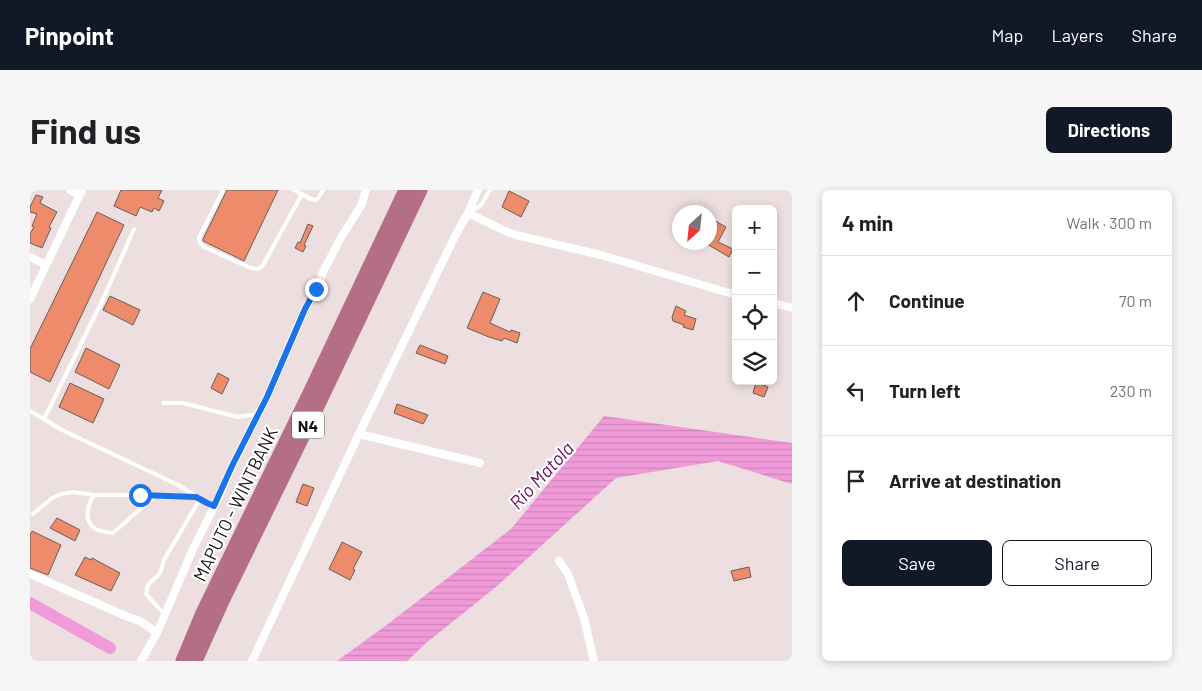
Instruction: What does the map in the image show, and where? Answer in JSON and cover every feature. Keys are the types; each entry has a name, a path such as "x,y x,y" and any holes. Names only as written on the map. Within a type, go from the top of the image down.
{"highway":[{"name":"N4","path":"394,230 406,190"},
{"name":"N4","path":"394,230 420,190"},
{"name":"MAPUTO - WINTBANK","path":"183,661 203,613 307,400 394,230"},
{"name":"MAPUTO - WINTBANK","path":"195,661 394,230"}],"street":[{"path":"30,299 80,192 70,190"},
{"path":"141,661 157,633 232,466 267,397 305,309 339,241 362,204 366,190"},
{"path":"252,661 359,434 478,190"},
{"path":"468,213 516,235 601,255 733,295"},
{"path":"30,258 46,265"},
{"path":"777,304 792,308"},
{"path":"359,434 480,463"},
{"path":"559,561 568,574 584,618 594,661"},
{"path":"30,574 128,617 140,620 157,633"}],"lane":[{"path":"223,190 199,238 200,243 204,247 243,265 258,269 263,266 302,194"},
{"path":"294,190 313,201 318,199 323,190"},
{"path":"468,213 481,205 490,190"},
{"path":"44,419 105,295 134,228"},
{"path":"163,403 183,403 238,417 259,414"},
{"path":"30,411 62,430 178,485 214,506"},
{"path":"33,514 52,498 73,492 94,495 156,495 198,498"},
{"path":"94,495 89,502 87,512 89,522 94,528 113,533 156,495"},
{"path":"165,615 146,594 148,585 160,573 164,560 198,498"}],"shaded area":[{"path":"604,416 792,443 792,484 718,461 616,478 497,586 425,644 407,661 337,661 511,529"}],"building":[{"path":"121,190 162,190 158,198 164,201 159,211 154,208 152,212 140,207 136,216 114,206"},
{"path":"227,190 278,190 244,261 203,241"},
{"path":"509,191 529,201 521,217 502,207"},
{"path":"36,195 43,197 40,203 57,212 49,227 51,228 42,248 30,243 30,234 37,214 30,212 30,207"},
{"path":"97,212 124,225 50,382 30,372 30,349"},
{"path":"717,222 726,227 718,242 732,249 729,257 717,250"},
{"path":"308,224 313,226 304,245 306,246 303,252 295,248 298,242 300,243"},
{"path":"483,292 500,299 490,323 510,332 511,330 520,333 517,343 504,338 502,341 467,328"},
{"path":"110,296 140,310 133,325 103,310"},
{"path":"676,306 686,311 684,315 696,319 693,330 673,321 672,317"},
{"path":"420,345 448,356 445,364 416,353"},
{"path":"86,348 120,365 109,389 75,372"},
{"path":"218,373 229,379 222,394 211,388"},
{"path":"70,383 104,399 93,423 59,407"},
{"path":"755,385 768,387 764,397 753,393"},
{"path":"397,404 428,415 423,424 394,413"},
{"path":"303,484 314,488 307,506 296,502"},
{"path":"57,518 80,530 75,541 50,528"},
{"path":"32,531 61,545 48,575 30,568 30,535"},
{"path":"342,542 362,552 353,569 355,570 350,580 329,569"},
{"path":"85,557 91,560 92,558 120,573 111,591 75,575"},
{"path":"749,567 751,577 734,581 731,571"}],"waterway":[{"name":"Rio Matola","path":"30,603 110,648"}],"route":[{"path":"140,495 196,497 214,506 267,397 305,309 316,289"}]}
